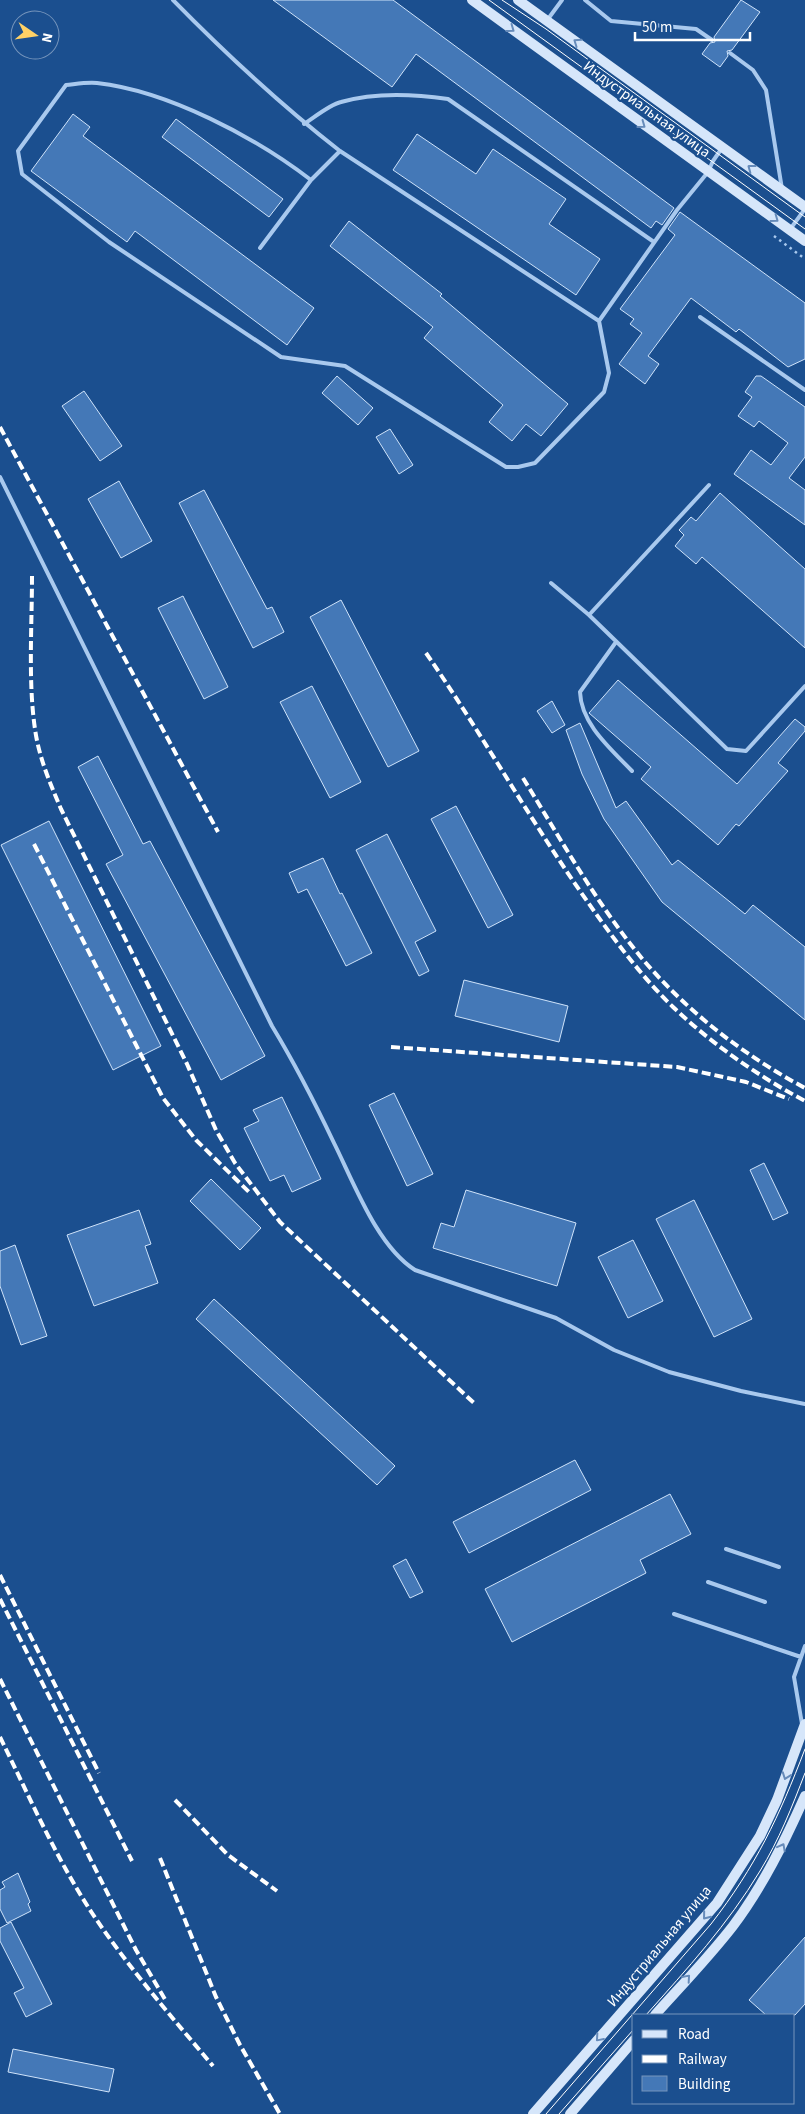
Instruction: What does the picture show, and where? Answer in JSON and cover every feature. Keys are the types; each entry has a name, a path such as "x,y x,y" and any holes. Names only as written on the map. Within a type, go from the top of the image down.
{"main road":[{"name":"Индустриальная улица","path":"472,0 805,241"},
{"name":"Индустриальная улица","path":"518,0 723,146 805,208"},
{"name":"Индустриальная улица","path":"533,2114 716,1904 760,1836 777,1800 804,1727"},
{"path":"657,2014 733,1926 752,1898 787,1838 805,1796"},
{"path":"570,2114 632,2042"}],"lane":[{"path":"173,0 204,32 304,124 340,151 599,321"},
{"path":"547,21 562,0"},
{"path":"584,0 611,21 696,30 712,40"},
{"path":"730,53 753,70 766,90 783,191"},
{"path":"311,180 286,160 187,107 96,83 66,85 18,151 22,174 109,242 281,357 346,366 506,467 518,468 535,463 604,392 609,373 599,321 654,242 708,172 723,146"},
{"path":"304,124 339,102 388,95 420,95 448,99 654,242"},
{"path":"260,248 311,180 340,151"},
{"path":"790,230 805,208"},
{"path":"700,317 805,390"},
{"path":"0,477 256,994 304,1081 362,1199 392,1251 415,1270 556,1318 614,1350 660,1368 708,1383 805,1404"},
{"path":"589,615 709,485"},
{"path":"551,583 589,615 727,749 746,750 805,686"},
{"path":"616,642 580,692 580,702 584,714 632,771"},
{"path":"726,1549 779,1567"},
{"path":"708,1582 766,1602"},
{"path":"674,1614 801,1657"},
{"path":"804,1727 794,1677 805,1646"}],"building":[{"path":"273,0 393,0 674,208 662,225 656,221 651,228 416,54 392,87"},
{"path":"741,0 760,12 732,50 727,51 728,56 720,67 702,54 710,43 715,42 714,37"},
{"path":"73,114 90,127 83,136 314,308 287,345 135,231 127,242 31,171"},
{"path":"176,119 283,199 269,217 162,137"},
{"path":"417,134 476,174 493,149 566,199 549,224 600,259 576,295 393,170"},
{"path":"680,212 805,303 805,359 788,367 739,329 736,332 691,298 648,356 659,364 645,384 619,364 642,333 630,324 634,319 620,309 675,235 668,229"},
{"path":"349,221 442,294 440,296 568,404 541,436 526,424 512,441 489,422 503,405 424,338 433,327 330,246"},
{"path":"337,376 373,408 358,425 322,393"},
{"path":"756,376 761,376 805,407 805,457 789,478 805,490 805,525 734,474 751,450 771,465 788,443 759,421 754,427 738,416 752,397 745,392"},
{"path":"84,391 122,446 100,461 62,406"},
{"path":"390,429 413,465 399,474 376,437"},
{"path":"119,481 152,541 121,558 88,499"},
{"path":"204,490 267,609 272,607 284,632 253,648 179,503"},
{"path":"720,493 805,569 805,648 702,557 696,564 675,546 684,535 679,530 691,517 696,521"},
{"path":"183,596 228,687 204,699 158,608"},
{"path":"341,600 419,751 388,767 310,617"},
{"path":"618,680 737,784 795,719 805,727 805,731 778,763 788,771 739,826 736,824 718,845 641,779 651,767 589,713"},
{"path":"312,686 361,782 330,798 280,702"},
{"path":"552,701 565,725 552,733 537,711"},
{"path":"580,723 616,808 626,801 672,865 678,860 745,914 753,905 805,947 805,1020 662,902 604,819 582,774 566,730"},
{"path":"98,756 143,844 150,841 265,1056 221,1080 106,864 123,855 78,767"},
{"path":"456,806 513,915 488,928 431,819"},
{"path":"49,821 161,1046 113,1070 1,845"},
{"path":"387,834 436,931 415,942 429,971 419,976 356,850"},
{"path":"323,858 372,953 346,966 307,889 298,893 289,873"},
{"path":"464,980 568,1006 559,1042 455,1016"},
{"path":"394,1093 433,1174 407,1186 369,1105"},
{"path":"282,1097 321,1179 292,1192 284,1175 270,1181 244,1128 259,1121 253,1110"},
{"path":"764,1163 788,1213 773,1220 750,1170"},
{"path":"211,1179 261,1228 240,1250 190,1201"},
{"path":"466,1190 576,1223 557,1286 433,1248 441,1223 454,1227"},
{"path":"694,1200 752,1319 714,1337 656,1219"},
{"path":"139,1210 151,1244 145,1246 158,1283 94,1306 67,1235"},
{"path":"633,1240 663,1301 628,1318 598,1257"},
{"path":"15,1245 47,1336 21,1345 0,1286 0,1251"},
{"path":"214,1299 395,1466 377,1485 196,1319"},
{"path":"575,1460 591,1490 469,1553 453,1522"},
{"path":"670,1494 691,1534 640,1560 646,1573 512,1642 485,1589"},
{"path":"406,1559 423,1592 410,1598 393,1566"},
{"path":"18,1873 30,1902 28,1904 31,1911 7,1923 0,1909 0,1890 5,1887 2,1882"},
{"path":"11,1922 52,2004 26,2017 14,1993 24,1988 0,1941 0,1928"},
{"path":"805,1937 805,2004 795,2015 765,2014 749,2000"},
{"path":"13,2049 114,2069 109,2092 8,2072"}],"tram line":[{"path":"489,0 805,229"},
{"path":"502,0 546,29 805,217"},
{"path":"633,2014 711,1924 741,1882 776,1819 805,1749"},
{"path":"647,2014 706,1946 748,1891 779,1835 805,1773"},
{"path":"546,2114 632,2015"},
{"path":"559,2114 632,2031"}],"railway":[{"path":"0,427 218,832"},
{"path":"32,576 31,673 33,711 39,750 45,770 61,809 187,1064 216,1130 235,1163 280,1222 475,1404"},
{"path":"426,653 566,870 627,956 661,995 703,1034 753,1070 805,1101"},
{"path":"523,778 578,869 624,935 657,976 696,1013 737,1046 805,1088"},
{"path":"34,844 163,1098 196,1140 249,1192"},
{"path":"391,1047 677,1067 746,1082 789,1099"},
{"path":"0,1575 99,1773"},
{"path":"0,1599 132,1861"},
{"path":"0,1679 136,1950 166,2001"},
{"path":"0,1737 55,1849 92,1913 135,1972 213,2066"},
{"path":"175,1800 228,1855 277,1891"},
{"path":"160,1858 216,1997 240,2045 280,2114"}]}
